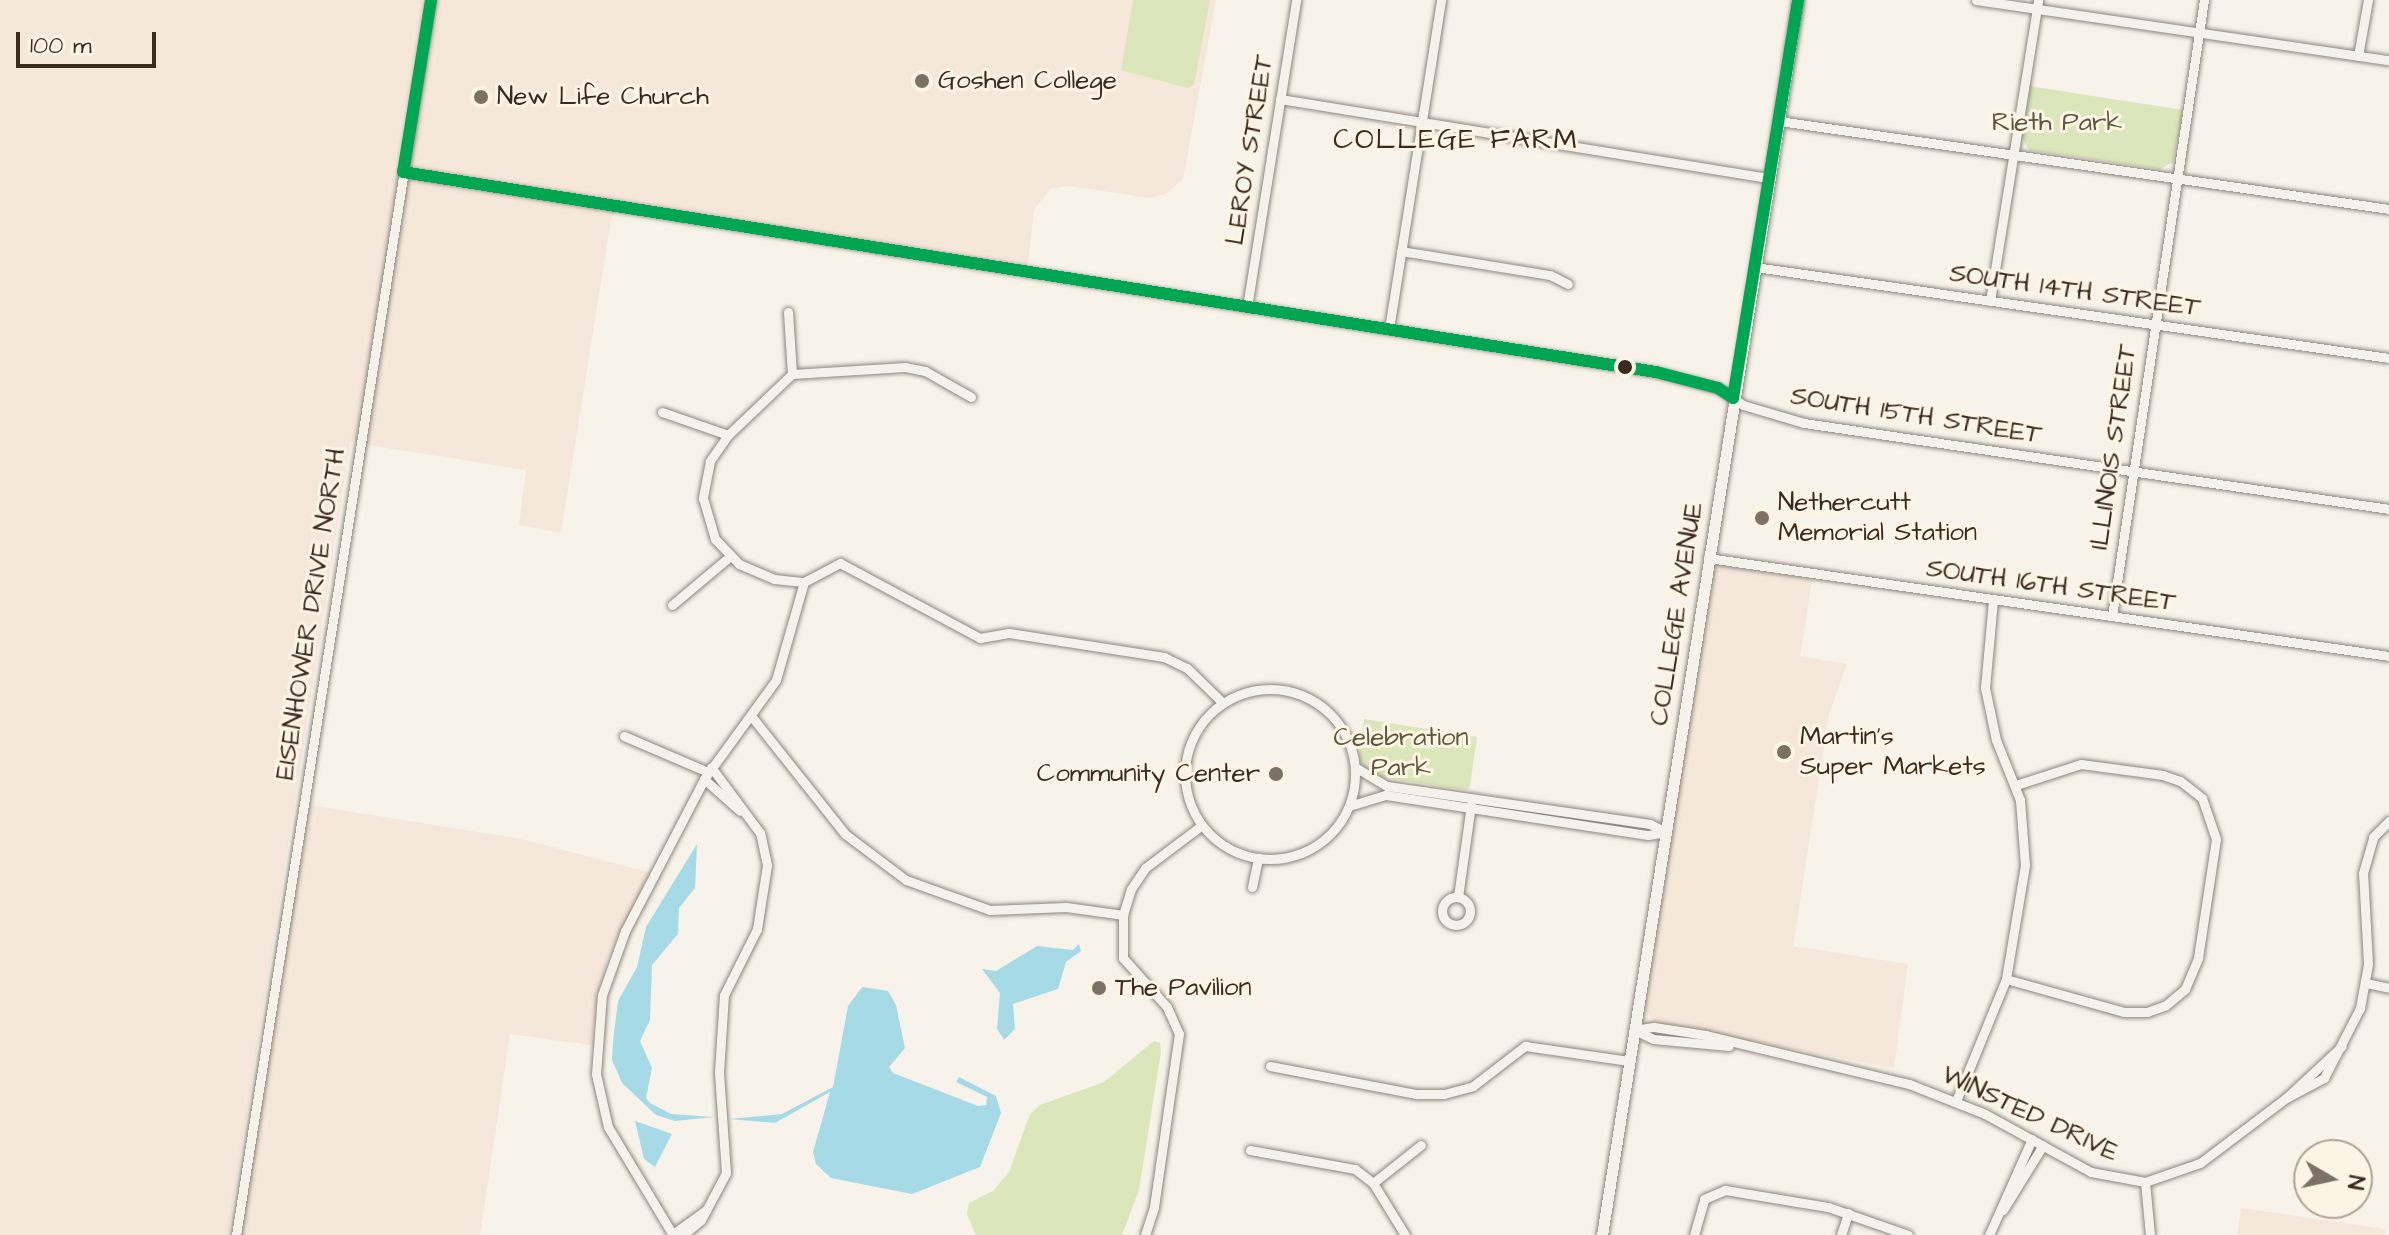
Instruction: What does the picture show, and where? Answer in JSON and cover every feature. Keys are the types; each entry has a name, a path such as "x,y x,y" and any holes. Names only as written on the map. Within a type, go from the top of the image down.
{"main road":[{"name":"COLLEGE AVENUE","path":"1602,1235 1798,0"}],"street":[{"name":"EISENHOWER DRIVE NORTH","path":"236,1235 431,0"},
{"name":"LEROY STREET","path":"1247,307 1296,0"},
{"path":"1389,329 1441,0"},
{"path":"1976,0 2037,4 2198,33 2389,60"},
{"name":"ILLINOIS STREET","path":"2112,616 2153,325 2204,0"},
{"path":"2358,56 2368,0"},
{"path":"1990,301 2037,4"},
{"path":"1280,99 1770,178"},
{"path":"1779,121 2389,209"},
{"name":"SOUTH 15TH STREET","path":"403,172 1666,374 1718,388 1733,398 1804,423 2389,509"},
{"path":"1401,251 1550,275 1568,284"},
{"name":"SOUTH 14TH STREET","path":"1755,267 2389,358"},
{"path":"788,312 792,374"},
{"path":"971,397 925,371 905,367 792,374 728,435 710,461 703,498 709,525 729,557 762,575 804,582 840,563 980,638 1009,633 1164,657 1187,668 1223,703"},
{"path":"662,412 728,435"},
{"path":"672,605 729,557"},
{"name":"SOUTH 16TH STREET","path":"1708,558 2389,656"},
{"path":"706,1210 673,1235 611,1135 596,1074 597,1032 614,954 708,773 752,717 783,663 804,582"},
{"path":"1956,1101 2006,979 2025,865 2016,785 1996,740 1985,688 1993,600"},
{"path":"1256,690 1304,696 1340,725 1355,767 1349,806 1317,845 1286,858 1258,858 1226,847 1202,825 1187,792 1188,753 1198,729 1223,703 1256,690"},
{"path":"752,717 845,834 906,880 990,910 1072,907 1123,915"},
{"path":"624,736 708,773 753,823 765,847 765,876 757,929 724,995 720,1111 726,1173 706,1210 683,1235"},
{"path":"2006,979 2124,1012 2147,1012 2166,1005 2185,989 2198,958 2216,839 2202,798 2163,775 2081,764 2016,785"},
{"path":"1355,767 1382,784 1471,803 1648,835 1666,832"},
{"path":"1349,806 1380,795 1471,803"},
{"path":"1458,897 1471,803"},
{"path":"2389,821 2373,837 2363,873 2366,983 2389,988"},
{"path":"1145,1235 1154,1207 1179,1034 1167,1007 1123,958 1123,915 1131,889 1145,868 1202,825"},
{"path":"1252,887 1258,858"},
{"name":"WINSTED DRIVE","path":"1634,1030 1653,1039 1734,1045 1861,1070 1956,1101 2105,1178 2145,1182 2200,1163 2286,1098 2342,1046 2366,983"},
{"path":"1270,1066 1416,1094 1444,1094 1473,1086 1525,1046 1629,1061"},
{"path":"1989,1235 2032,1139"},
{"path":"1373,1183 1421,1145"},
{"path":"1996,1219 2043,1145"},
{"path":"1250,1150 1346,1165 1373,1183 1400,1234"},
{"path":"2145,1182 2150,1235"},
{"path":"1694,1235 1704,1199 1725,1190 1848,1213 1908,1235"},
{"path":"1841,1235 1848,1213"}],"shaded area":[{"path":"0,0 1216,0 1183,179 1166,194 1151,198 1068,186 1050,189 1034,210 1027,270 624,201 611,219 561,533 519,525 526,470 350,442 228,1235 0,1235"},
{"path":"1720,565 1812,579 1800,656 1847,664 1829,714 1793,946 1908,964 1894,1068 1655,1023 1645,1009 1712,571"},
{"path":"310,805 521,839 652,873 609,953 597,994 591,1045 510,1034 480,1235 236,1235"},
{"path":"2241,1208 2293,1216 2293,1219 2316,1219 2385,1229 2386,1235 2237,1235"}],"green space":[{"path":"1133,0 1210,0 1194,85 1188,88 1121,70"},
{"name":"Rieth Park","path":"2029,86 2183,110 2173,162 2160,169 2029,150 2021,136"},
{"name":"Celebration Park","path":"1364,719 1477,737 1470,786 1466,790 1386,778 1365,770 1359,757"},
{"path":"1154,1041 1160,1043 1161,1052 1139,1190 1122,1235 976,1235 967,1214 969,1203 993,1191 1009,1172 1030,1114 1040,1105 1104,1082"}],"water":[{"path":"697,844 695,888 679,908 678,934 652,965 650,1020 640,1041 652,1068 646,1098 650,1103 671,1114 714,1117 675,1121 656,1115 622,1083 612,1060 613,1042 618,1001 637,967 646,927"},
{"path":"1079,944 1081,951 1066,962 1058,989 1013,1004 1015,1029 1004,1040 997,1029 1000,993 982,969 996,971 1037,946 1073,950"},
{"path":"862,987 888,991 896,1005 905,1048 889,1067 893,1073 978,1106 986,1105 987,1097 956,1082 959,1077 996,1096 1001,1113 980,1167 912,1194 831,1178 816,1164 813,1152 830,1092 775,1123 729,1119 782,1114 833,1087 848,1006"},
{"path":"635,1121 672,1134 655,1167 644,1159"}],"transit line":[{"path":"431,0 403,172 1656,372 1718,388 1733,398 1798,0"}],"place":[{"name":"Goshen College","path":"922,81"},
{"name":"New Life Church","path":"481,97"},
{"name":"Nethercutt Memorial Station","path":"1762,518"},
{"name":"Martin's Super Markets","path":"1784,752"},
{"name":"Community Center","path":"1276,774"},
{"name":"The Pavilion","path":"1099,988"}],"district":[{"name":"COLLEGE FARM","path":"1456,140"}]}
